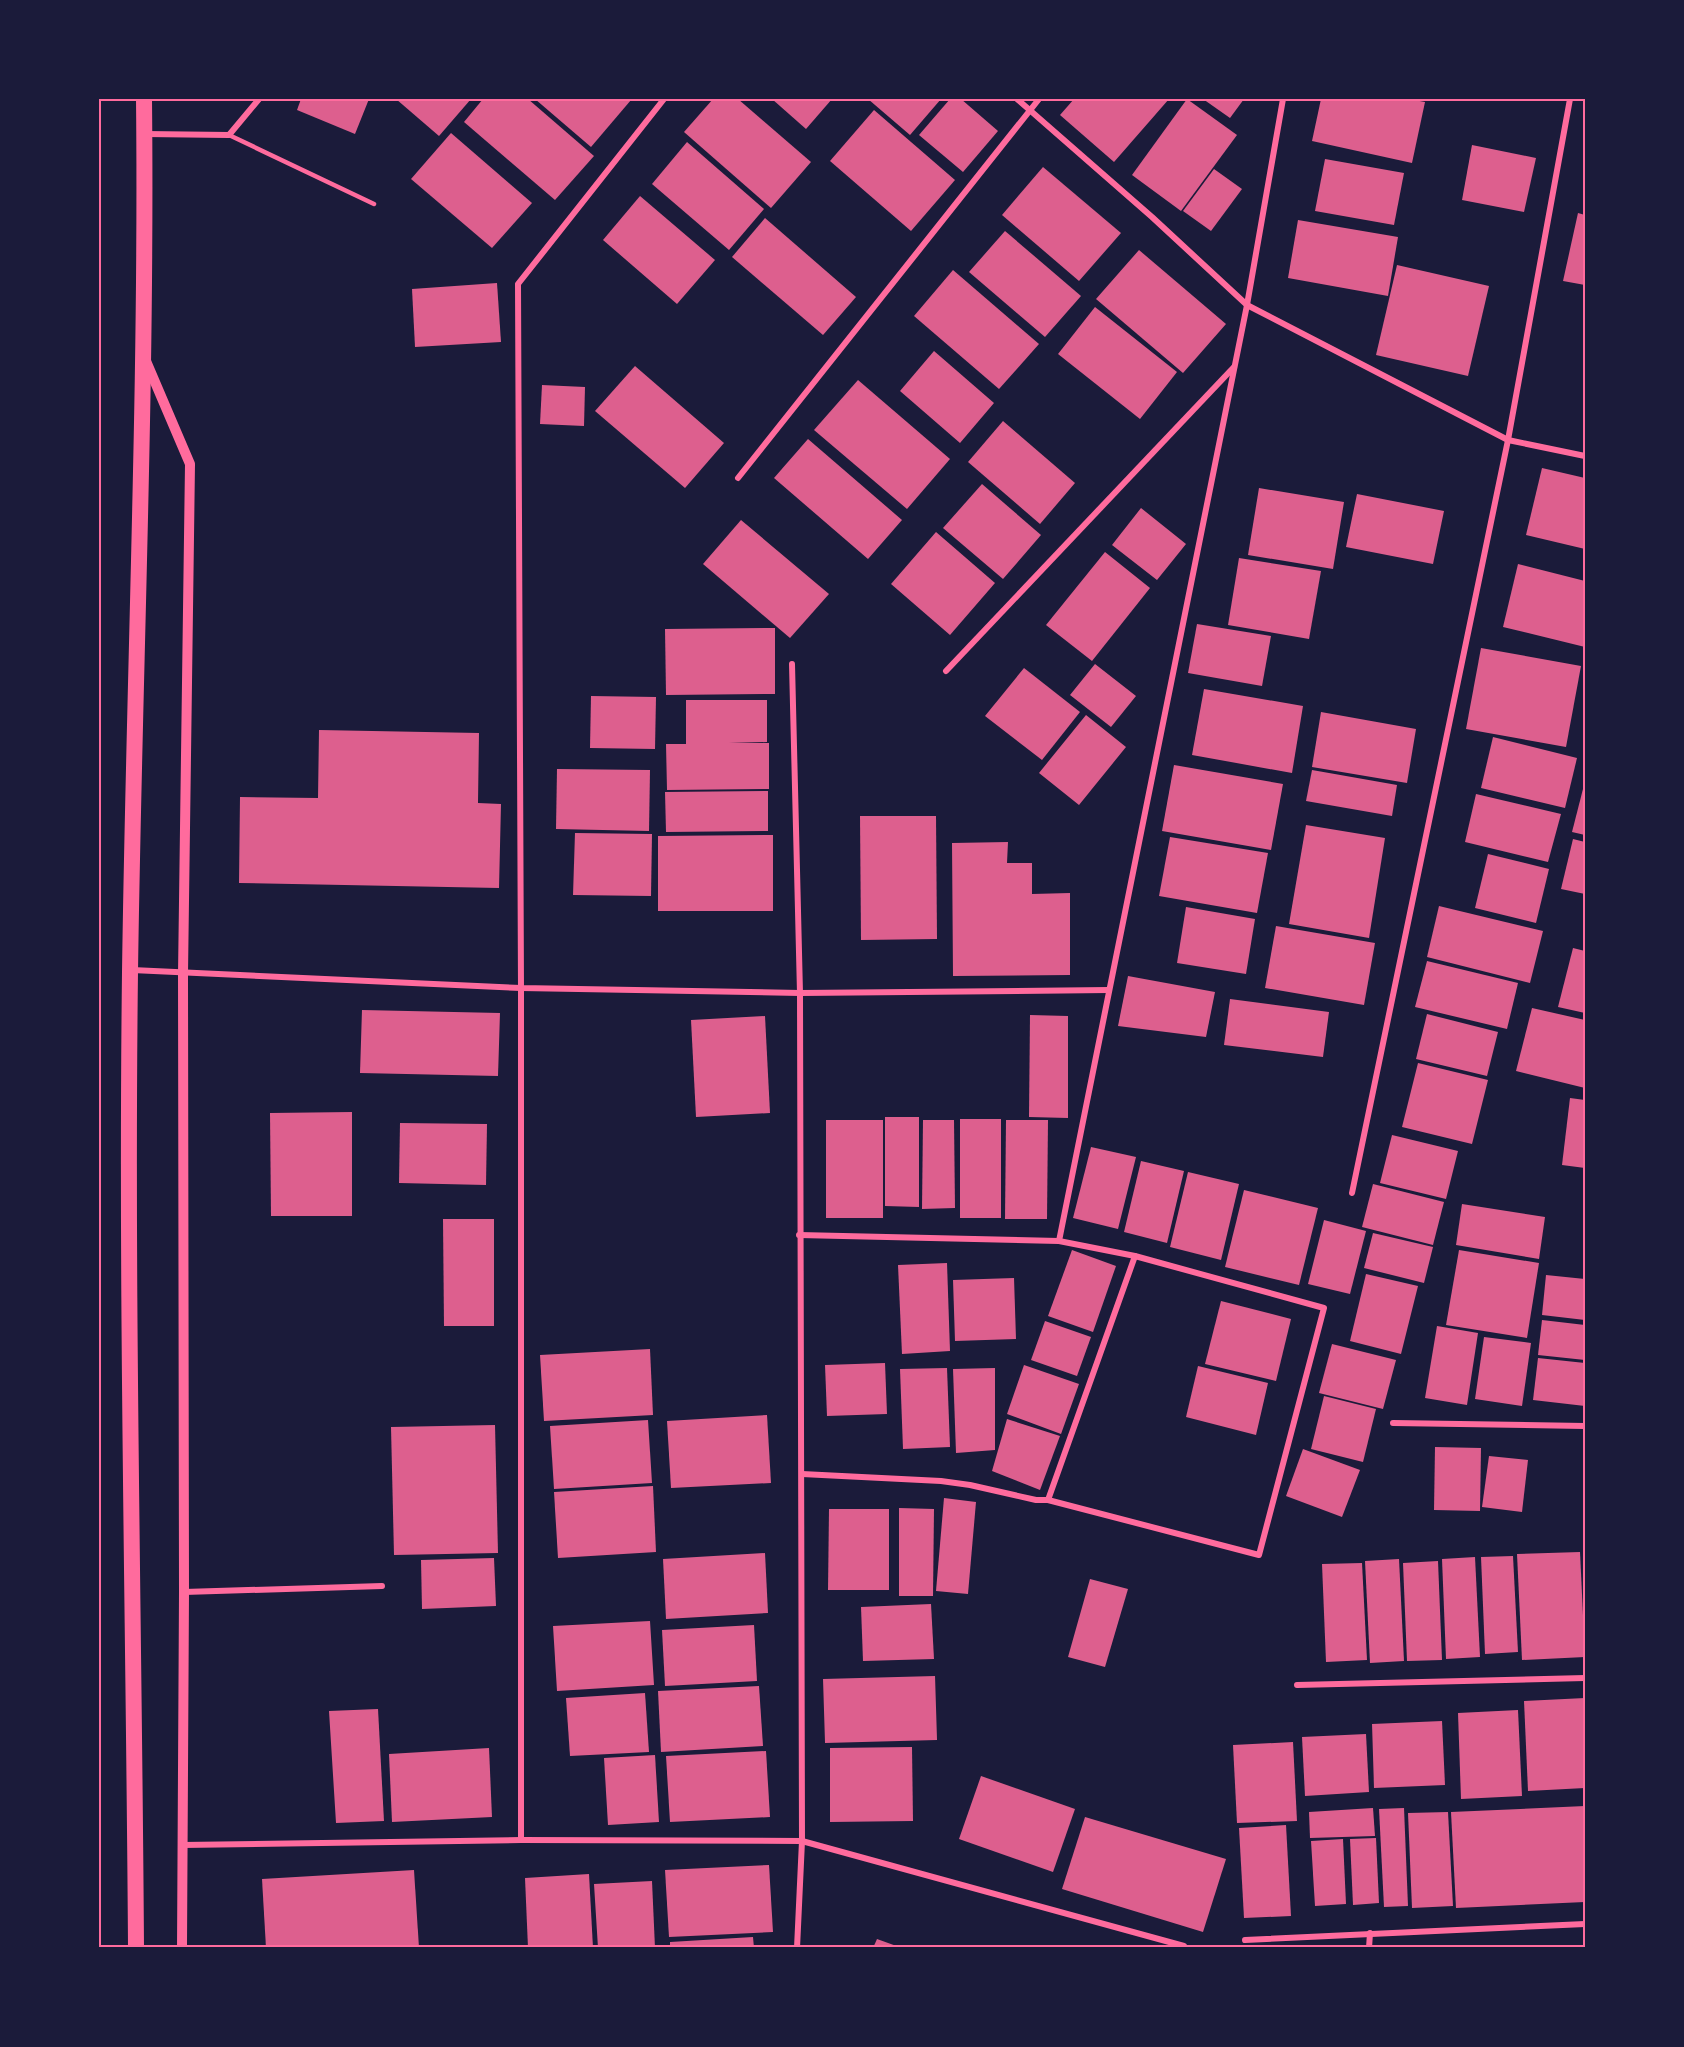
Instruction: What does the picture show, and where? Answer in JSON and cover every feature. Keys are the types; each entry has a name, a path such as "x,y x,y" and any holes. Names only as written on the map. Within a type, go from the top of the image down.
{"highway":[{"path":"136,1948 132,1608 130,970 142,352 144,99"}],"street":[{"path":"144,134 229,135 260,99"},
{"path":"521,1840 518,284 664,99"},
{"path":"1017,99 1247,305 1508,440 1585,456"},
{"path":"738,478 1039,99"},
{"path":"1059,1241 1247,305 1283,99"},
{"path":"1352,1193 1508,440 1570,99"},
{"path":"142,352 190,464 183,974 182,1948"},
{"path":"945,671 1234,367"},
{"path":"792,664 800,993 802,1474 802,1840 797,1948"},
{"path":"130,970 521,988 800,993 1109,990"},
{"path":"800,1235 1059,1241 1135,1256 1324,1308 1259,1555 1048,1500 1036,1500 970,1485 941,1481 802,1474"},
{"path":"1048,1500 1135,1256"},
{"path":"1393,1423 1585,1426"},
{"path":"184,1592 382,1586"},
{"path":"1297,1685 1585,1678"},
{"path":"182,1845 521,1840 802,1840 1184,1946"},
{"path":"1245,1940 1585,1924"},
{"path":"1369,1948 1370,1933"}],"lane":[{"path":"229,135 374,204"}],"building":[{"path":"301,99 369,99 355,134 297,110"},
{"path":"396,99 471,99 439,136"},
{"path":"483,99 528,99 594,156 555,200 464,122"},
{"path":"535,99 629,99 631,100 591,147"},
{"path":"713,99 738,99 811,162 771,208 684,132"},
{"path":"772,99 832,99 806,129"},
{"path":"868,99 941,99 910,135"},
{"path":"950,99 961,99 998,131 963,172 919,135"},
{"path":"1074,99 1169,99 1114,162 1060,115"},
{"path":"1187,99 1237,135 1181,211 1132,175"},
{"path":"1203,99 1244,99 1230,118"},
{"path":"1321,99 1409,99 1425,102 1412,163 1312,141"},
{"path":"874,110 955,180 911,231 830,161"},
{"path":"451,133 532,203 492,248 411,179"},
{"path":"687,142 764,209 729,250 652,184"},
{"path":"1472,145 1536,158 1524,212 1462,200"},
{"path":"1325,159 1404,173 1394,225 1315,211"},
{"path":"1043,167 1121,233 1079,281 1002,215"},
{"path":"1214,169 1242,189 1211,231 1183,211"},
{"path":"640,196 715,260 677,304 603,240"},
{"path":"1578,213 1585,215 1585,285 1563,281"},
{"path":"765,218 856,297 823,335 732,257"},
{"path":"1298,220 1398,237 1388,296 1288,278"},
{"path":"1005,231 1081,296 1045,337 969,272"},
{"path":"1139,250 1226,324 1183,373 1096,299"},
{"path":"1397,265 1489,286 1468,376 1376,355"},
{"path":"953,270 1039,344 999,389 914,316"},
{"path":"497,283 501,342 415,347 412,289"},
{"path":"1095,307 1177,372 1140,419 1058,354"},
{"path":"934,351 994,403 960,443 900,391"},
{"path":"635,366 724,443 685,488 595,411"},
{"path":"858,380 950,459 907,509 814,430"},
{"path":"542,385 585,387 584,426 540,424"},
{"path":"1003,421 1075,483 1040,524 968,462"},
{"path":"808,439 902,520 868,559 774,478"},
{"path":"1542,468 1585,478 1585,549 1526,535"},
{"path":"982,484 1041,535 1003,579 943,528"},
{"path":"1259,488 1344,502 1333,569 1248,555"},
{"path":"1357,494 1444,511 1433,564 1346,547"},
{"path":"1141,508 1186,544 1157,580 1112,545"},
{"path":"741,520 829,594 790,638 703,564"},
{"path":"936,532 995,583 950,635 891,584"},
{"path":"1105,552 1150,588 1092,661 1046,625"},
{"path":"1239,558 1321,571 1309,639 1228,625"},
{"path":"1518,564 1585,581 1585,647 1503,627"},
{"path":"1197,624 1271,636 1262,686 1188,673"},
{"path":"775,628 775,694 666,695 665,629"},
{"path":"1481,648 1581,666 1566,747 1466,729"},
{"path":"1095,664 1136,696 1111,727 1070,695"},
{"path":"1024,668 1080,712 1042,760 985,716"},
{"path":"1204,689 1303,706 1292,773 1192,755"},
{"path":"591,696 656,697 655,749 590,748"},
{"path":"686,700 767,700 767,742 729,743 769,743 769,789 667,790 666,744 686,744"},
{"path":"1321,712 1416,729 1407,783 1312,767"},
{"path":"1086,715 1126,747 1079,805 1039,773"},
{"path":"319,730 479,733 478,803 501,804 499,888 239,883 240,797 318,798"},
{"path":"1493,737 1577,758 1565,808 1481,788"},
{"path":"1174,765 1283,784 1271,850 1162,831"},
{"path":"557,769 650,770 649,831 556,829"},
{"path":"1312,770 1397,785 1392,816 1306,801"},
{"path":"1585,785 1585,835 1572,832"},
{"path":"768,791 768,831 666,832 665,792"},
{"path":"1476,794 1561,814 1548,862 1465,842"},
{"path":"860,816 936,816 937,939 861,940"},
{"path":"1306,825 1385,838 1369,938 1289,924"},
{"path":"575,833 652,834 651,896 573,895"},
{"path":"773,835 773,911 658,911 658,836"},
{"path":"1170,837 1268,853 1257,913 1159,896"},
{"path":"1573,839 1585,842 1585,894 1561,889"},
{"path":"1008,842 1007,863 1032,863 1032,894 1070,893 1070,975 953,976 952,843"},
{"path":"1488,854 1549,869 1536,923 1475,908"},
{"path":"1439,906 1543,931 1530,983 1427,957"},
{"path":"1186,907 1255,919 1246,974 1177,963"},
{"path":"1276,926 1375,943 1364,1005 1265,988"},
{"path":"1573,948 1585,951 1585,1013 1558,1007"},
{"path":"1427,961 1518,983 1507,1029 1415,1007"},
{"path":"1128,976 1215,992 1206,1037 1118,1026"},
{"path":"1230,999 1329,1012 1323,1057 1224,1045"},
{"path":"1532,1008 1585,1020 1585,1088 1516,1071"},
{"path":"362,1010 500,1013 498,1076 360,1073"},
{"path":"1427,1014 1498,1032 1487,1076 1416,1059"},
{"path":"1030,1015 1068,1016 1068,1118 1029,1117"},
{"path":"765,1016 770,1113 696,1117 691,1020"},
{"path":"1418,1063 1488,1080 1472,1144 1402,1127"},
{"path":"1570,1098 1585,1100 1585,1168 1562,1165"},
{"path":"352,1112 352,1216 271,1216 270,1113"},
{"path":"885,1117 919,1117 919,1207 885,1206"},
{"path":"960,1119 1001,1119 1001,1218 960,1218"},
{"path":"826,1120 883,1120 883,1218 826,1218"},
{"path":"923,1120 954,1120 955,1208 922,1209"},
{"path":"1006,1120 1048,1120 1047,1219 1005,1219"},
{"path":"400,1123 487,1124 486,1185 399,1183"},
{"path":"1392,1135 1458,1151 1446,1199 1380,1183"},
{"path":"1091,1147 1136,1157 1118,1229 1073,1218"},
{"path":"1141,1161 1184,1171 1167,1243 1124,1232"},
{"path":"1188,1172 1239,1184 1221,1260 1170,1247"},
{"path":"1373,1184 1444,1202 1433,1245 1362,1227"},
{"path":"1244,1190 1318,1208 1299,1285 1225,1267"},
{"path":"1462,1204 1545,1217 1539,1259 1456,1245"},
{"path":"443,1219 494,1219 494,1326 444,1326"},
{"path":"1324,1220 1366,1231 1350,1294 1308,1284"},
{"path":"1373,1233 1433,1247 1424,1283 1364,1268"},
{"path":"1072,1250 1116,1266 1093,1332 1048,1316"},
{"path":"1459,1250 1539,1263 1527,1338 1446,1325"},
{"path":"947,1263 950,1351 902,1354 898,1265"},
{"path":"1366,1274 1418,1286 1401,1354 1350,1341"},
{"path":"1546,1275 1585,1279 1585,1320 1542,1315"},
{"path":"1014,1278 1016,1339 955,1341 953,1280"},
{"path":"1221,1301 1291,1319 1276,1381 1205,1364"},
{"path":"1542,1320 1585,1325 1585,1360 1538,1355"},
{"path":"1045,1321 1091,1337 1077,1376 1031,1360"},
{"path":"1437,1326 1478,1333 1467,1405 1425,1398"},
{"path":"1484,1337 1531,1343 1522,1406 1475,1399"},
{"path":"1332,1344 1396,1360 1383,1409 1319,1393"},
{"path":"650,1349 653,1415 544,1421 540,1355"},
{"path":"1538,1358 1585,1363 1585,1406 1533,1400"},
{"path":"885,1363 887,1414 827,1416 825,1365"},
{"path":"1024,1365 1079,1384 1061,1434 1007,1414"},
{"path":"1198,1366 1268,1383 1256,1435 1186,1417"},
{"path":"947,1368 950,1447 903,1449 900,1369"},
{"path":"995,1368 995,1450 956,1453 953,1369"},
{"path":"1324,1396 1376,1409 1363,1462 1311,1449"},
{"path":"767,1415 771,1483 671,1488 667,1421"},
{"path":"1007,1419 1060,1436 1040,1490 992,1471"},
{"path":"648,1420 652,1483 554,1489 550,1426"},
{"path":"495,1425 498,1553 394,1555 391,1427"},
{"path":"1435,1447 1481,1448 1480,1511 1434,1510"},
{"path":"1303,1449 1360,1470 1342,1517 1286,1496"},
{"path":"1489,1456 1528,1460 1522,1512 1482,1507"},
{"path":"653,1486 656,1552 558,1558 554,1492"},
{"path":"944,1498 976,1502 968,1594 936,1591"},
{"path":"899,1508 934,1509 933,1596 899,1596"},
{"path":"829,1509 889,1509 889,1590 828,1590"},
{"path":"1580,1552 1585,1657 1522,1660 1517,1554"},
{"path":"765,1553 768,1613 666,1619 663,1559"},
{"path":"1513,1556 1518,1652 1485,1654 1481,1557"},
{"path":"1475,1557 1480,1657 1446,1659 1442,1559"},
{"path":"494,1558 496,1606 422,1609 421,1560"},
{"path":"1399,1559 1404,1661 1370,1663 1365,1561"},
{"path":"1438,1561 1442,1660 1407,1661 1403,1563"},
{"path":"1362,1563 1367,1660 1326,1662 1322,1564"},
{"path":"1090,1579 1128,1589 1105,1667 1068,1657"},
{"path":"931,1604 934,1659 863,1661 861,1607"},
{"path":"650,1621 654,1685 557,1691 553,1626"},
{"path":"754,1625 757,1681 665,1686 662,1630"},
{"path":"935,1676 937,1740 825,1743 823,1679"},
{"path":"759,1686 763,1746 661,1752 658,1691"},
{"path":"645,1693 649,1752 570,1756 566,1698"},
{"path":"1585,1698 1585,1788 1528,1791 1524,1701"},
{"path":"378,1709 384,1821 336,1823 329,1711"},
{"path":"1518,1710 1522,1796 1461,1799 1458,1713"},
{"path":"1442,1721 1445,1785 1374,1788 1372,1724"},
{"path":"1366,1734 1369,1792 1305,1796 1302,1737"},
{"path":"1293,1742 1297,1821 1237,1823 1233,1745"},
{"path":"912,1747 913,1821 830,1822 830,1748"},
{"path":"489,1748 492,1817 392,1822 389,1754"},
{"path":"766,1751 770,1817 670,1822 666,1756"},
{"path":"655,1755 659,1822 608,1825 604,1758"},
{"path":"981,1776 1075,1809 1053,1872 959,1839"},
{"path":"1585,1806 1585,1902 1456,1908 1451,1812"},
{"path":"1373,1808 1375,1836 1310,1838 1309,1812"},
{"path":"1404,1808 1408,1906 1384,1907 1379,1809"},
{"path":"1448,1812 1453,1906 1412,1908 1408,1813"},
{"path":"1085,1817 1226,1859 1203,1932 1062,1889"},
{"path":"1286,1825 1291,1916 1244,1918 1239,1828"},
{"path":"1376,1838 1379,1903 1353,1905 1350,1839"},
{"path":"1343,1839 1346,1904 1315,1906 1311,1841"},
{"path":"769,1865 773,1932 669,1937 665,1870"},
{"path":"414,1870 419,1948 266,1948 262,1879"},
{"path":"589,1874 593,1948 528,1948 525,1878"},
{"path":"652,1881 655,1948 598,1948 594,1884"},
{"path":"753,1937 754,1948 670,1948 670,1942"},
{"path":"877,1939 902,1948 873,1948"}]}
